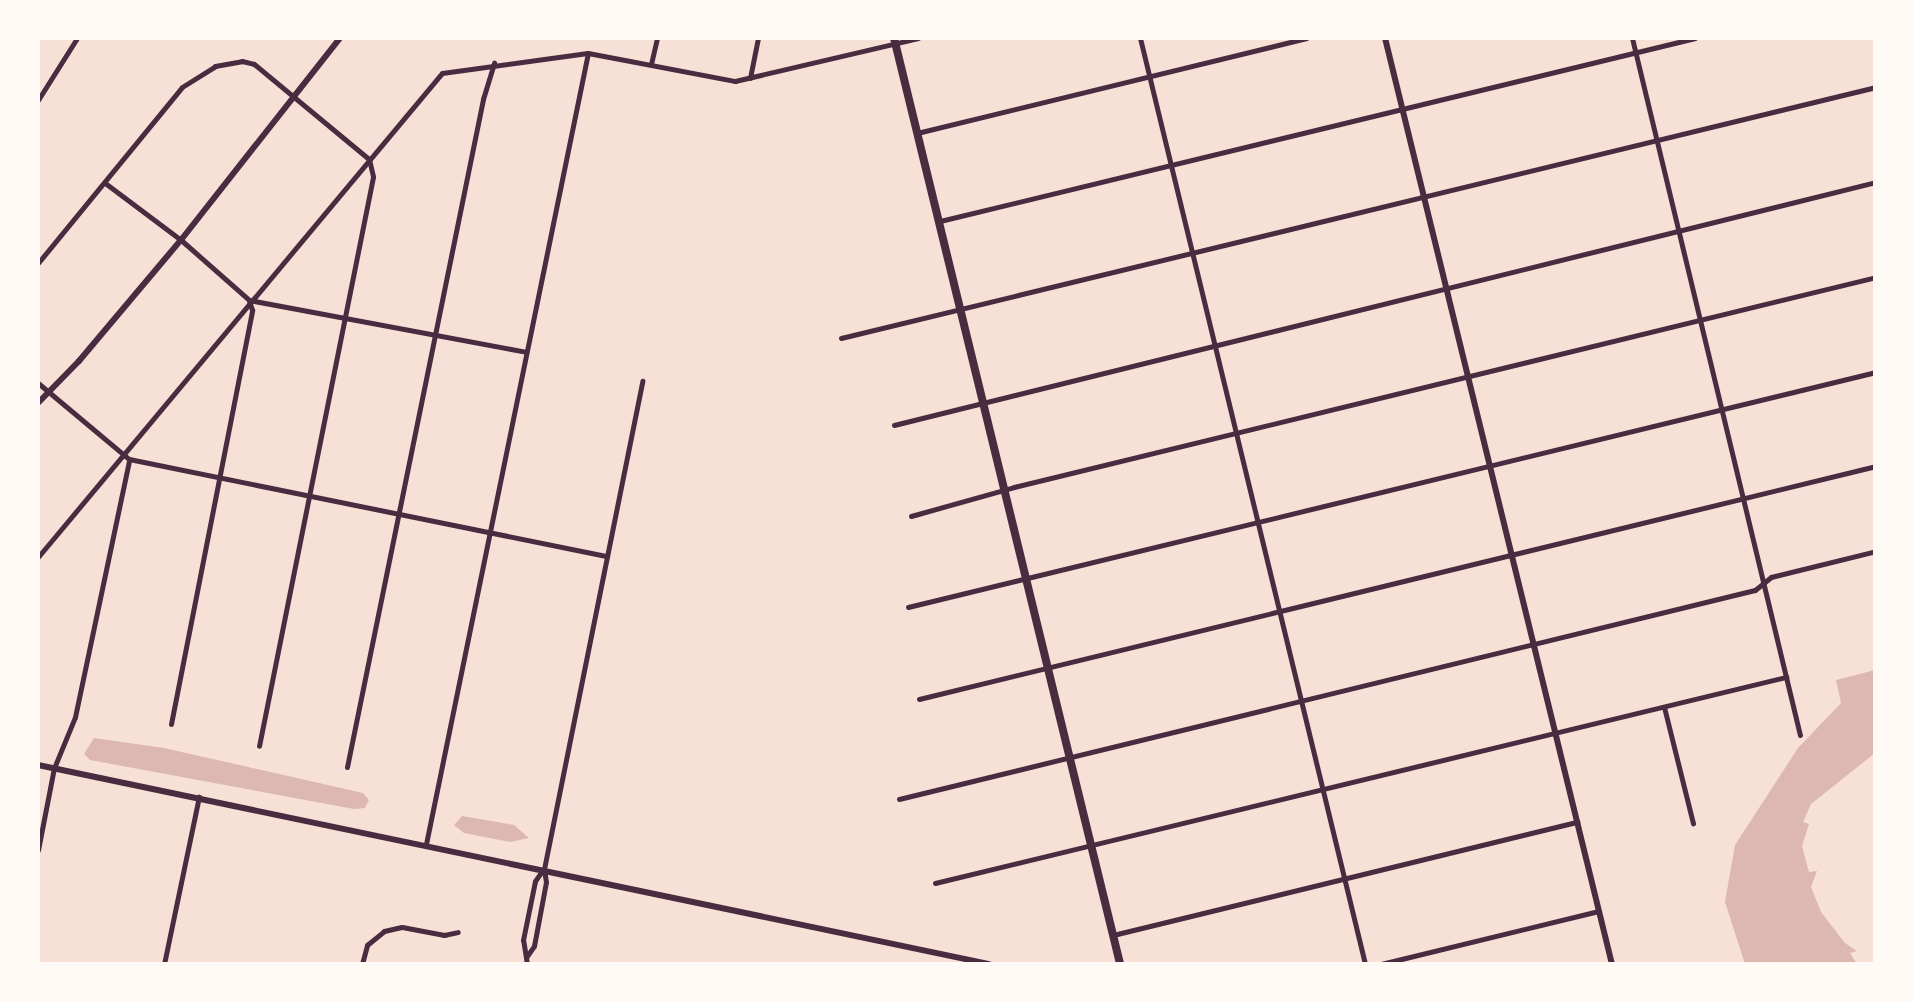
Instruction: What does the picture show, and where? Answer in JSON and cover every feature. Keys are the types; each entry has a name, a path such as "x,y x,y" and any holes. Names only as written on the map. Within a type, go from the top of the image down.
{"main road":[{"path":"894,40 1120,964"}],"street":[{"path":"38,100 76,38"},
{"path":"38,403 181,240 340,38"},
{"path":"651,65 657,38"},
{"path":"750,78 758,38"},
{"path":"38,557 442,72 588,54 721,80 750,78 894,40 918,38"},
{"path":"1140,38 1365,964"},
{"path":"917,133 1307,38"},
{"path":"1386,38 1612,964"},
{"path":"1632,38 1800,734"},
{"path":"938,222 1695,38"},
{"path":"426,844 588,54"},
{"path":"38,263 182,87 202,71 242,60 254,64 368,158 373,177 259,746"},
{"path":"348,767 482,100 494,63"},
{"path":"842,338 1876,88"},
{"path":"894,424 1876,182"},
{"path":"105,183 181,240 249,300 526,352"},
{"path":"911,516 1876,277"},
{"path":"171,724 252,310 249,300"},
{"path":"908,606 1876,372"},
{"path":"527,964 534,946 546,882 544,869 642,381"},
{"path":"38,383 129,459 607,556"},
{"path":"38,850 54,768 75,717 129,459"},
{"path":"920,699 1876,466"},
{"path":"899,799 1755,590 1771,577 1876,551"},
{"path":"936,883 1786,676"},
{"path":"1664,707 1693,823"},
{"path":"38,765 990,964"},
{"path":"164,964 199,797"},
{"path":"1113,935 1577,822"},
{"path":"528,956 523,940 535,881 544,869"},
{"path":"1381,964 1599,910"},
{"path":"362,964 367,946 384,930 402,928 444,936 458,932"}],"shaded area":[{"path":"1875,670 1875,753 1811,804 1803,822 1809,824 1802,846 1809,872 1817,871 1811,887 1821,912 1845,943 1857,951 1850,953 1857,964 1745,964 1725,902 1735,845 1798,748 1841,703 1836,680"},
{"path":"94,738 164,748 363,793 369,800 365,808 354,809 90,760 84,754"},
{"path":"462,816 514,825 529,838 510,842 464,833 454,825"}]}
